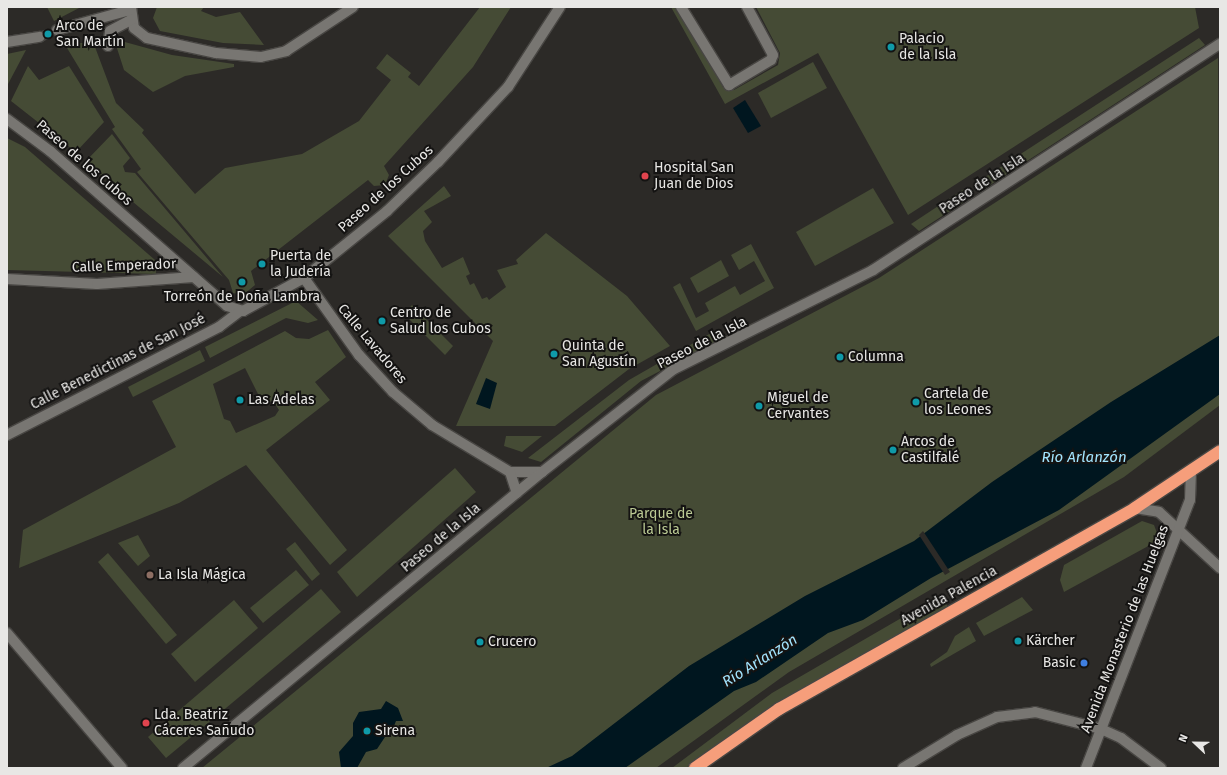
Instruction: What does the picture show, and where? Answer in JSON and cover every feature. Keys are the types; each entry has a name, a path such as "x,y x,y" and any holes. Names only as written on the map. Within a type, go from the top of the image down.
{"highway":[{"name":"Avenida Palencia","path":"695,768 826,680 1135,508 1174,484 1220,452"}],"street":[{"path":"131,12 140,34 155,40 216,53 261,57 286,51 353,7"},
{"name":"Paseo de los Cubos","path":"7,119 45,147 227,306 240,311 304,278 387,211 468,132 508,87 560,7"},
{"path":"681,7 729,84 772,60 773,54 747,7"},
{"path":"58,30 131,12"},
{"path":"108,46 110,31 131,12"},
{"path":"7,42 40,37"},
{"name":"Paseo de la Isla","path":"183,768 542,472 674,369 872,270 1220,46"},
{"name":"Calle Emperador","path":"7,279 97,284 194,277"},
{"name":"Calle Lavadores","path":"304,278 359,355 393,392 432,425 510,472"},
{"name":"Calle Benedictinas de San José","path":"7,435 219,327 240,311"},
{"path":"517,493 510,472 542,472"},
{"name":"Avenida Monasterio de las Huelgas","path":"1086,768 1190,500 1191,472"},
{"path":"1174,484 1184,488 1190,500"},
{"path":"1135,508 1152,509 1220,568"},
{"path":"7,633 122,768"},
{"path":"903,768 957,735 996,717 1035,712 1101,729 1121,738 1161,768"}],"green space":[{"path":"47,7 81,7 54,21"},
{"path":"157,7 204,7 201,11 216,17 240,12 264,45 223,43 160,31 153,18"},
{"path":"480,7 511,7 473,67 384,166 389,175 385,185 374,186 368,180 251,271 255,285 243,295 233,293 229,280 137,172 141,169 112,129 115,127 64,43 88,43 95,47 116,103 144,130 142,133 195,194 225,168 302,154 359,121 391,80 376,68 387,54 411,73 408,77 419,86"},
{"path":"671,7 677,7 723,87 734,90 778,65 780,53 756,7 1195,7 1199,28 908,215 818,53 725,104"},
{"path":"1199,38 1205,45 984,189 973,185"},
{"path":"114,39 172,55 234,64 234,67 185,76 153,92 124,70"},
{"path":"26,50 7,86 7,54"},
{"name":"Parque de la Isla","path":"1218,58 1220,405 1124,477 789,672 656,768 202,768 656,395 879,278"},
{"path":"813,62 827,88 771,118 758,93"},
{"path":"28,66 39,80 69,66 104,122 76,152 11,101"},
{"path":"112,134 130,158 123,166 125,172 135,173 223,277 85,162"},
{"path":"7,138 25,147 155,260 156,274 7,270"},
{"path":"444,186 451,196 424,211 432,222 423,231 425,241 442,268 463,257 470,274 466,276 470,285 474,283 482,299 487,297 489,300 506,287 497,270 518,264 516,260 546,233 627,296 670,346 629,369 555,426 456,426 493,341 388,236"},
{"path":"873,188 894,223 815,266 796,232"},
{"path":"964,189 967,196 964,202 919,231 911,224"},
{"path":"751,244 774,288 696,331 673,287 680,283 696,318 709,311 705,303 735,286 740,295 765,281 754,261 739,270 731,255"},
{"path":"721,260 729,276 698,293 690,278"},
{"path":"296,301 318,320 308,323 286,318 210,358 205,347"},
{"path":"412,305 453,346 445,355 404,314"},
{"path":"328,330 346,357 315,382 330,400 266,450 347,550 330,565 246,465 179,503 19,568 23,530 176,447 152,401 285,331 296,338 309,339","holes":["245,368 263,404 273,401 279,410 275,416 236,433 230,421 224,419 213,384"]},
{"path":"711,333 719,340 641,381 541,462 528,458 629,380"},
{"path":"200,350 205,361 133,397 128,387"},
{"path":"506,436 542,436 522,452 504,446"},
{"path":"455,468 476,492 357,597 337,572"},
{"path":"1142,521 1154,525 1157,533 1152,544 1064,592 1060,580 1064,565"},
{"path":"138,535 150,556 138,566 118,543"},
{"path":"295,542 320,574 312,581 286,549"},
{"path":"108,553 177,635 166,644 98,562"},
{"path":"296,570 309,585 263,623 250,608"},
{"path":"321,589 341,612 166,758 148,737"},
{"path":"941,595 948,607 775,706 686,768 672,768 772,693"},
{"path":"1022,597 1033,610 984,636 976,623"},
{"path":"234,600 258,628 195,682 171,654"},
{"path":"969,627 976,641 931,667 930,664 947,652 955,636"}],"water":[{"path":"745,100 761,126 748,133 733,108"},
{"name":"Río Arlanzón","path":"1220,335 1220,394 1059,510 931,578 863,620 828,633 756,682 734,691 625,768 546,768 572,756 689,666 805,596 914,541 992,482 1111,402"},
{"path":"486,378 497,383 490,409 476,404"},
{"path":"386,701 398,708 403,721 396,721 392,731 384,728 385,737 377,749 366,752 357,768 341,768 339,752 353,736 353,723 359,712 381,709"}],"pier":[{"path":"923,531 950,572 945,575 919,535"}],"tunnel":[{"path":"40,37 57,30"}],"place":[{"name":"Arco de San Martín","path":"48,34"},
{"name":"Palacio de la Isla","path":"891,47"},
{"name":"Hospital San Juan de Dios","path":"645,176"},
{"name":"Puerta de la Judería","path":"262,264"},
{"name":"Torreón de Doña Lambra","path":"242,282"},
{"name":"Centro de Salud los Cubos","path":"382,321"},
{"name":"Quinta de San Agustín","path":"554,354"},
{"name":"Columna","path":"840,357"},
{"name":"Las Adelas","path":"240,400"},
{"name":"Cartela de los Leones","path":"916,402"},
{"name":"Miguel de Cervantes","path":"759,406"},
{"name":"Arcos de Castilfalé","path":"893,450"},
{"name":"La Isla Mágica","path":"150,575"},
{"name":"Kärcher","path":"1018,641"},
{"name":"Crucero","path":"480,642"},
{"name":"Basic","path":"1084,663"},
{"name":"Lda. Beatriz Cáceres Sañudo","path":"146,723"},
{"name":"Sirena","path":"367,731"}]}
